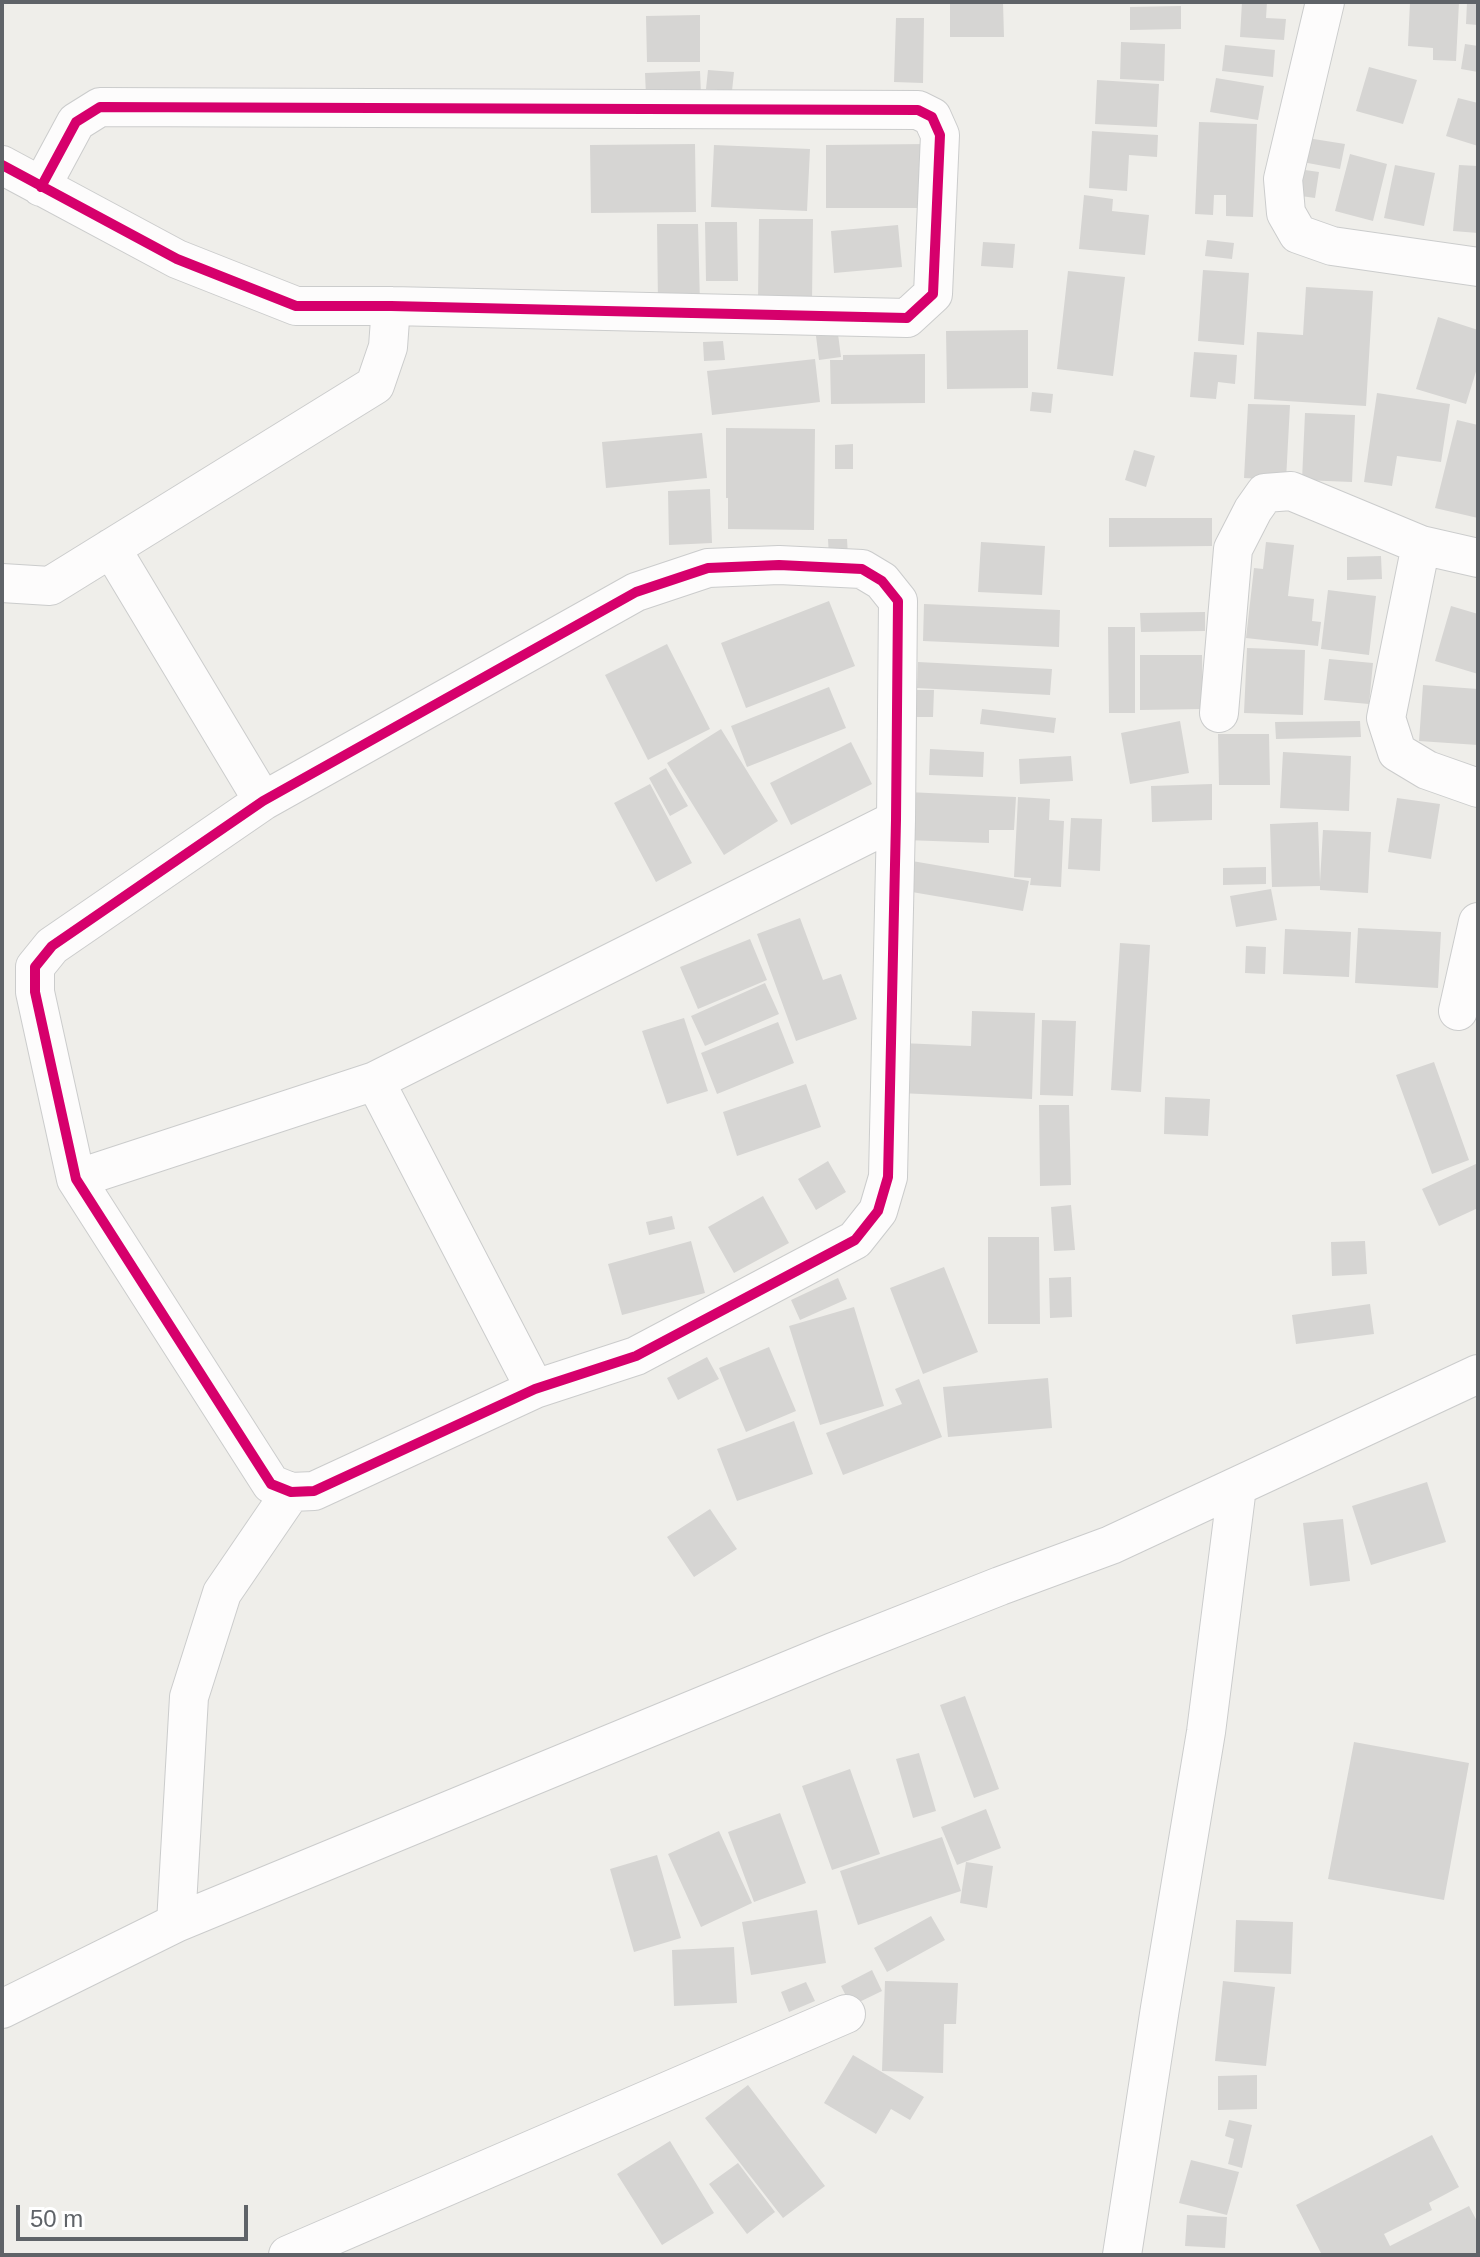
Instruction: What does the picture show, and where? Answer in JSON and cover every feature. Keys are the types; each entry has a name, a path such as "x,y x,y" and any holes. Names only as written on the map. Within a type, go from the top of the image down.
{"street":[{"path":"1325,2 1283,179 1286,213 1298,234 1332,246 1478,267"},
{"path":"2,165 41,187 177,259 296,306 907,318 933,294 940,135 932,117 918,110 100,107 76,122 41,187"},
{"path":"2,583 50,586 375,385 388,347 391,306"},
{"path":"1219,713 1233,549 1265,493 1291,491 1421,545 1478,558"},
{"path":"1421,545 1386,718 1397,752 1427,770 1478,788"},
{"path":"111,548 263,801"},
{"path":"779,565 862,569 882,581 898,601 888,1177 878,1211 855,1240 636,1356 535,1389 314,1491 291,1492 271,1484 76,1179 35,992 35,967 52,946 263,801 636,592 708,568 779,565"},
{"path":"76,1179 375,1081 896,820"},
{"path":"1458,1011 1478,922"},
{"path":"375,1081 535,1389"},
{"path":"2,2009 176,1923 847,1647 1111,1545 1478,1374"},
{"path":"1122,2255 1206,1732 1237,1487"},
{"path":"176,1923 189,1697 222,1593 291,1492"},
{"path":"288,2255 846,2014"}],"building":[{"path":"950,2 1003,2 1004,37 950,37"},
{"path":"1242,2 1267,2 1266,18 1286,19 1284,40 1240,37"},
{"path":"1410,2 1459,2 1456,61 1433,60 1433,48 1408,46"},
{"path":"1467,2 1478,2 1478,25 1466,24"},
{"path":"1181,6 1181,29 1130,30 1130,7"},
{"path":"700,15 700,62 647,62 646,16"},
{"path":"896,18 924,18 923,83 894,82"},
{"path":"1121,42 1165,44 1164,81 1120,79"},
{"path":"1465,44 1478,46 1478,72 1461,69"},
{"path":"1225,45 1275,50 1273,77 1222,71"},
{"path":"1369,67 1417,80 1403,124 1356,111"},
{"path":"708,70 734,72 732,91 706,89"},
{"path":"700,71 701,94 646,96 645,73"},
{"path":"1216,78 1264,86 1258,120 1210,112"},
{"path":"1097,80 1159,84 1157,127 1095,124"},
{"path":"1458,98 1478,103 1478,146 1446,136"},
{"path":"1199,122 1257,124 1253,217 1226,216 1226,195 1214,195 1213,215 1195,214"},
{"path":"1092,131 1158,135 1157,157 1129,155 1127,191 1089,188"},
{"path":"1301,137 1345,144 1340,169 1297,161"},
{"path":"695,144 696,212 591,213 590,145"},
{"path":"927,144 927,208 826,208 826,145"},
{"path":"714,145 810,149 807,211 711,207"},
{"path":"1350,154 1387,164 1373,221 1335,211"},
{"path":"1395,165 1435,173 1424,226 1384,218"},
{"path":"1459,165 1478,166 1478,233 1453,231"},
{"path":"1298,169 1319,172 1315,198 1294,195"},
{"path":"1084,195 1113,199 1112,211 1149,215 1145,255 1079,249"},
{"path":"759,219 813,219 812,301 758,300"},
{"path":"705,222 737,222 738,281 706,281"},
{"path":"657,224 698,224 700,304 658,304"},
{"path":"898,225 902,267 834,273 831,231"},
{"path":"1207,240 1234,243 1232,259 1205,256"},
{"path":"983,242 1015,244 1013,268 981,266"},
{"path":"1203,270 1249,273 1244,345 1198,341"},
{"path":"1068,271 1125,277 1113,376 1057,369"},
{"path":"1306,287 1373,291 1366,406 1254,399 1257,332 1303,335"},
{"path":"1438,317 1478,330 1478,365 1466,404 1416,389"},
{"path":"1028,330 1028,388 947,389 946,331"},
{"path":"838,334 841,357 819,360 816,336"},
{"path":"723,341 725,360 704,361 703,342"},
{"path":"1194,352 1237,355 1235,384 1218,382 1216,399 1190,397"},
{"path":"925,354 925,403 831,404 830,360 843,360 843,355"},
{"path":"815,359 820,402 712,415 707,371"},
{"path":"1032,392 1053,394 1051,413 1030,411"},
{"path":"1377,393 1450,404 1441,462 1397,456 1392,486 1364,482"},
{"path":"1248,404 1290,405 1286,480 1244,478"},
{"path":"1305,413 1355,415 1352,482 1302,480"},
{"path":"1457,420 1478,425 1478,518 1435,508"},
{"path":"726,428 815,429 814,530 728,529"},
{"path":"702,433 707,478 606,488 602,442"},
{"path":"853,444 853,469 835,469 835,445"},
{"path":"1134,450 1155,456 1146,487 1125,480"},
{"path":"710,489 712,543 669,545 668,491"},
{"path":"1109,518 1212,518 1212,546 1109,547"},
{"path":"828,539 847,539 848,556 829,557"},
{"path":"981,542 1045,546 1042,595 978,592"},
{"path":"1266,542 1294,545 1288,596 1314,599 1312,621 1321,622 1318,646 1246,638 1254,568 1263,569"},
{"path":"1381,556 1382,579 1347,580 1347,557"},
{"path":"1328,590 1376,596 1369,655 1321,649"},
{"path":"829,601 855,666 746,708 721,643"},
{"path":"924,604 1060,610 1059,647 923,641"},
{"path":"1451,606 1478,614 1478,674 1435,661"},
{"path":"1205,612 1205,631 1141,632 1140,613"},
{"path":"1108,627 1135,627 1135,713 1109,713"},
{"path":"667,644 710,729 648,760 605,675"},
{"path":"1247,648 1305,650 1303,715 1244,713"},
{"path":"1140,655 1202,655 1203,709 1140,710"},
{"path":"1329,659 1373,663 1369,704 1324,700"},
{"path":"918,662 1052,669 1050,695 917,688"},
{"path":"1423,685 1478,689 1478,745 1419,741"},
{"path":"829,687 846,728 747,767 731,726"},
{"path":"904,690 934,690 933,717 904,717"},
{"path":"982,709 1056,718 1054,733 980,724"},
{"path":"1180,721 1189,773 1130,784 1121,733"},
{"path":"1360,721 1361,737 1276,739 1275,722"},
{"path":"721,729 778,821 724,855 667,763"},
{"path":"1218,734 1269,734 1270,785 1219,785"},
{"path":"851,742 872,784 791,825 770,783"},
{"path":"930,749 984,752 983,777 929,775"},
{"path":"1283,752 1351,756 1349,811 1280,808"},
{"path":"1071,756 1073,781 1020,784 1019,759"},
{"path":"666,768 688,806 670,816 649,778"},
{"path":"650,784 692,863 656,882 614,803"},
{"path":"1212,784 1212,820 1152,822 1151,786"},
{"path":"907,792 1016,797 1014,830 989,830 989,843 905,840"},
{"path":"1018,797 1050,799 1049,820 1064,821 1061,887 1030,885 1031,878 1014,877"},
{"path":"1397,798 1440,804 1431,859 1388,852"},
{"path":"1071,818 1102,819 1100,871 1068,869"},
{"path":"1318,822 1320,882 1323,830 1371,832 1368,893 1320,890 1320,886 1272,887 1270,824"},
{"path":"912,861 1029,881 1023,911 906,891"},
{"path":"1266,867 1266,884 1223,885 1223,868"},
{"path":"1271,889 1277,920 1236,927 1230,896"},
{"path":"800,918 823,980 841,974 857,1019 796,1041 757,934"},
{"path":"1358,928 1441,932 1438,988 1355,983"},
{"path":"1285,929 1351,932 1349,977 1283,974"},
{"path":"750,939 767,980 698,1009 680,967"},
{"path":"1120,943 1150,945 1141,1092 1111,1090"},
{"path":"1246,946 1266,947 1265,974 1245,973"},
{"path":"765,983 779,1014 705,1046 691,1016"},
{"path":"972,1011 1035,1013 1032,1099 899,1093 901,1043 971,1046"},
{"path":"684,1018 708,1091 667,1104 642,1031"},
{"path":"1042,1020 1076,1021 1073,1096 1040,1095"},
{"path":"778,1022 794,1063 717,1094 701,1053"},
{"path":"1434,1062 1469,1160 1432,1174 1396,1075"},
{"path":"806,1084 821,1127 737,1156 723,1112"},
{"path":"1165,1097 1210,1099 1208,1136 1164,1134"},
{"path":"1039,1105 1069,1105 1071,1185 1040,1186"},
{"path":"828,1161 846,1192 816,1210 798,1179"},
{"path":"1478,1163 1478,1208 1439,1226 1422,1189"},
{"path":"763,1196 789,1243 734,1273 708,1227"},
{"path":"1071,1205 1075,1250 1054,1251 1051,1207"},
{"path":"672,1216 675,1229 649,1235 646,1222"},
{"path":"988,1237 1039,1237 1040,1324 988,1324"},
{"path":"691,1241 705,1293 622,1315 608,1264"},
{"path":"1365,1241 1367,1274 1332,1276 1331,1242"},
{"path":"944,1267 978,1352 923,1374 890,1288"},
{"path":"1071,1277 1072,1317 1050,1318 1049,1278"},
{"path":"838,1278 847,1299 800,1320 791,1300"},
{"path":"1370,1304 1374,1334 1296,1344 1292,1315"},
{"path":"854,1307 884,1406 820,1425 789,1326"},
{"path":"769,1347 796,1411 746,1432 719,1368"},
{"path":"707,1357 719,1379 678,1400 667,1378"},
{"path":"1048,1378 1052,1428 948,1437 943,1387"},
{"path":"919,1379 942,1437 843,1475 826,1433 902,1404 895,1389"},
{"path":"794,1421 813,1474 737,1501 717,1449"},
{"path":"1427,1482 1446,1542 1371,1565 1352,1506"},
{"path":"710,1509 737,1549 694,1577 667,1537"},
{"path":"1343,1519 1350,1581 1310,1586 1303,1523"},
{"path":"965,1696 999,1789 974,1798 940,1705"},
{"path":"1354,1742 1469,1763 1444,1900 1328,1879"},
{"path":"919,1753 936,1811 913,1818 896,1759"},
{"path":"850,1769 880,1854 832,1870 802,1786"},
{"path":"986,1809 1001,1848 957,1865 941,1827"},
{"path":"780,1813 806,1883 754,1902 728,1832"},
{"path":"719,1831 752,1903 701,1927 668,1854"},
{"path":"942,1837 961,1891 858,1925 840,1871"},
{"path":"657,1855 681,1938 634,1952 610,1869"},
{"path":"966,1862 993,1866 987,1908 960,1903"},
{"path":"817,1910 826,1963 751,1975 742,1922"},
{"path":"931,1916 945,1940 887,1972 874,1948"},
{"path":"1236,1920 1293,1922 1291,1974 1234,1972"},
{"path":"734,1947 737,2003 674,2006 672,1950"},
{"path":"872,1970 882,1991 851,2006 841,1986"},
{"path":"885,1981 958,1983 956,2024 944,2024 943,2073 882,2071"},
{"path":"1223,1981 1275,1987 1266,2066 1215,2061"},
{"path":"806,1982 815,2001 789,2012 781,1992"},
{"path":"853,2055 924,2097 910,2120 891,2109 876,2134 824,2103"},
{"path":"1257,2075 1257,2109 1218,2110 1218,2076"},
{"path":"748,2085 825,2186 783,2218 705,2118"},
{"path":"1229,2120 1252,2125 1242,2168 1228,2164 1234,2139 1225,2136"},
{"path":"1432,2135 1459,2187 1429,2203 1432,2210 1384,2234 1390,2246 1469,2206 1478,2223 1478,2255 1322,2255 1296,2205"},
{"path":"670,2141 714,2213 662,2245 617,2174"},
{"path":"1191,2160 1239,2172 1227,2215 1179,2203"},
{"path":"738,2163 775,2212 747,2234 709,2184"},
{"path":"1187,2215 1227,2217 1225,2248 1185,2246"}],"cycle path":[{"path":"2,165 177,259 296,306 907,318 933,294 940,135 932,117 918,110 100,107 76,122 41,187"},
{"path":"779,565 862,569 882,581 898,601 888,1177 878,1211 855,1240 636,1356 535,1389 314,1491 291,1492 271,1484 76,1179 35,992 35,967 52,946 263,801 636,592 708,568 779,565"}]}
